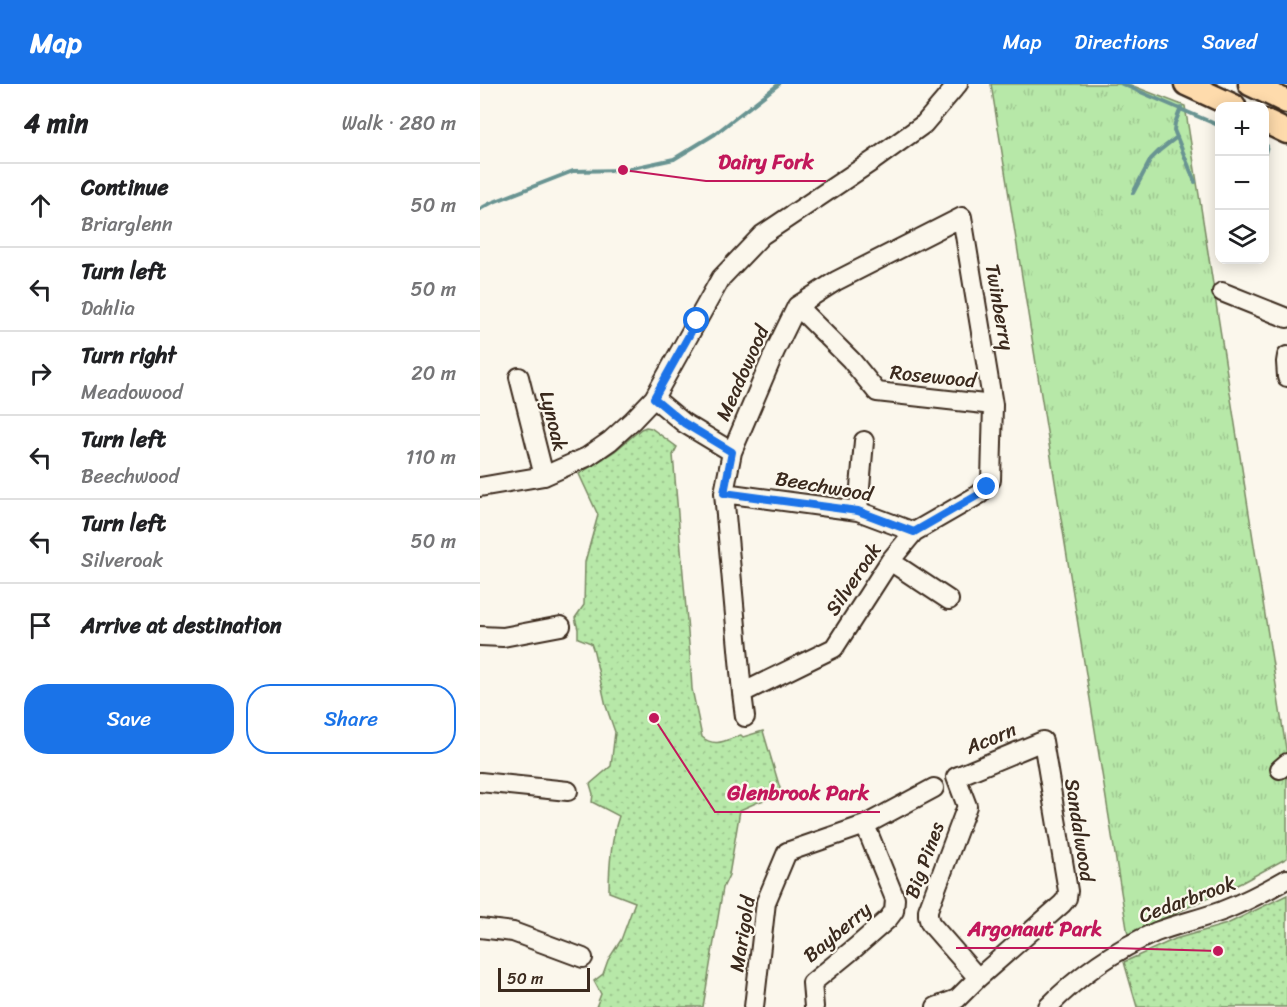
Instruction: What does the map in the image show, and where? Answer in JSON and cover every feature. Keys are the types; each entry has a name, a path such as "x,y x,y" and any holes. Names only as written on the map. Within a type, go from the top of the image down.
{"main road":[{"path":"1186,84 1225,102"},
{"path":"1250,84 1287,102"},
{"path":"1269,123 1287,132"}],"street":[{"path":"480,487 544,476 586,458 610,441 654,398 721,278 762,235 924,124 958,84"},
{"name":"Twinberry","path":"797,306 836,281 962,217 993,405"},
{"path":"1222,292 1287,318"},
{"name":"Rosewood","path":"797,306 851,360 877,392 993,405"},
{"name":"Meadowood","path":"745,717 724,493 732,452 797,306"},
{"path":"1287,356 1287,376"},
{"name":"Lynoak","path":"519,377 544,476"},
{"path":"654,398 684,423 732,452"},
{"name":"Silveroak","path":"742,693 834,648 890,561 914,532 980,494 987,487 991,480 993,405"},
{"path":"858,511 864,441"},
{"name":"Beechwood","path":"724,493 858,511 914,532"},
{"path":"890,561 949,600"},
{"path":"480,636 502,637 561,626"},
{"name":"Acorn","path":"956,777 1043,741"},
{"name":"Sandalwood","path":"936,1007 957,999 1067,898 1068,891 1043,741"},
{"name":"Big Pines","path":"956,777 967,806 928,910 928,916 930,923 978,978"},
{"path":"480,782 568,791"},
{"name":"Marigold","path":"754,1007 766,902 787,852 865,825 934,788"},
{"name":"Bayberry","path":"814,1007 812,982 856,947 894,911 895,899 865,825"},
{"name":"Cedarbrook","path":"1048,1007 1085,973 1134,942 1257,897 1287,879"},
{"path":"480,928 513,932 583,958"}],"green space":[{"path":"991,84 1128,84 1185,106 1287,755 1287,858 1241,883 1128,935"},
{"path":"646,427 651,428 677,447 673,455 692,689 702,737 716,743 763,731 782,795 740,810 729,875 723,888 703,1007 596,1007 601,994 594,981 603,974 608,960 621,940 635,902 609,892 611,853 619,816 592,802 593,794 590,784 611,766 615,732 606,706 591,643 578,638 575,618 584,605 585,562 598,515 579,474 615,451"},
{"path":"1287,895 1287,1007 1137,1007 1124,962 1175,939 1227,924"}],"waterway":[{"path":"480,209 573,171 623,170 674,159 715,134 779,84"},
{"path":"1122,84 1215,124"},
{"path":"1181,108 1174,130 1195,182"},
{"path":"1133,193 1151,159 1177,137"}],"place":[{"name":"Dairy Fork","path":"623,170"},
{"name":"Glenbrook Park","path":"654,718"},
{"name":"Argonaut Park","path":"1218,951"}],"route":[{"path":"697,321 654,398 684,423 732,452 724,493 858,511 914,532 980,494 987,487"}]}
